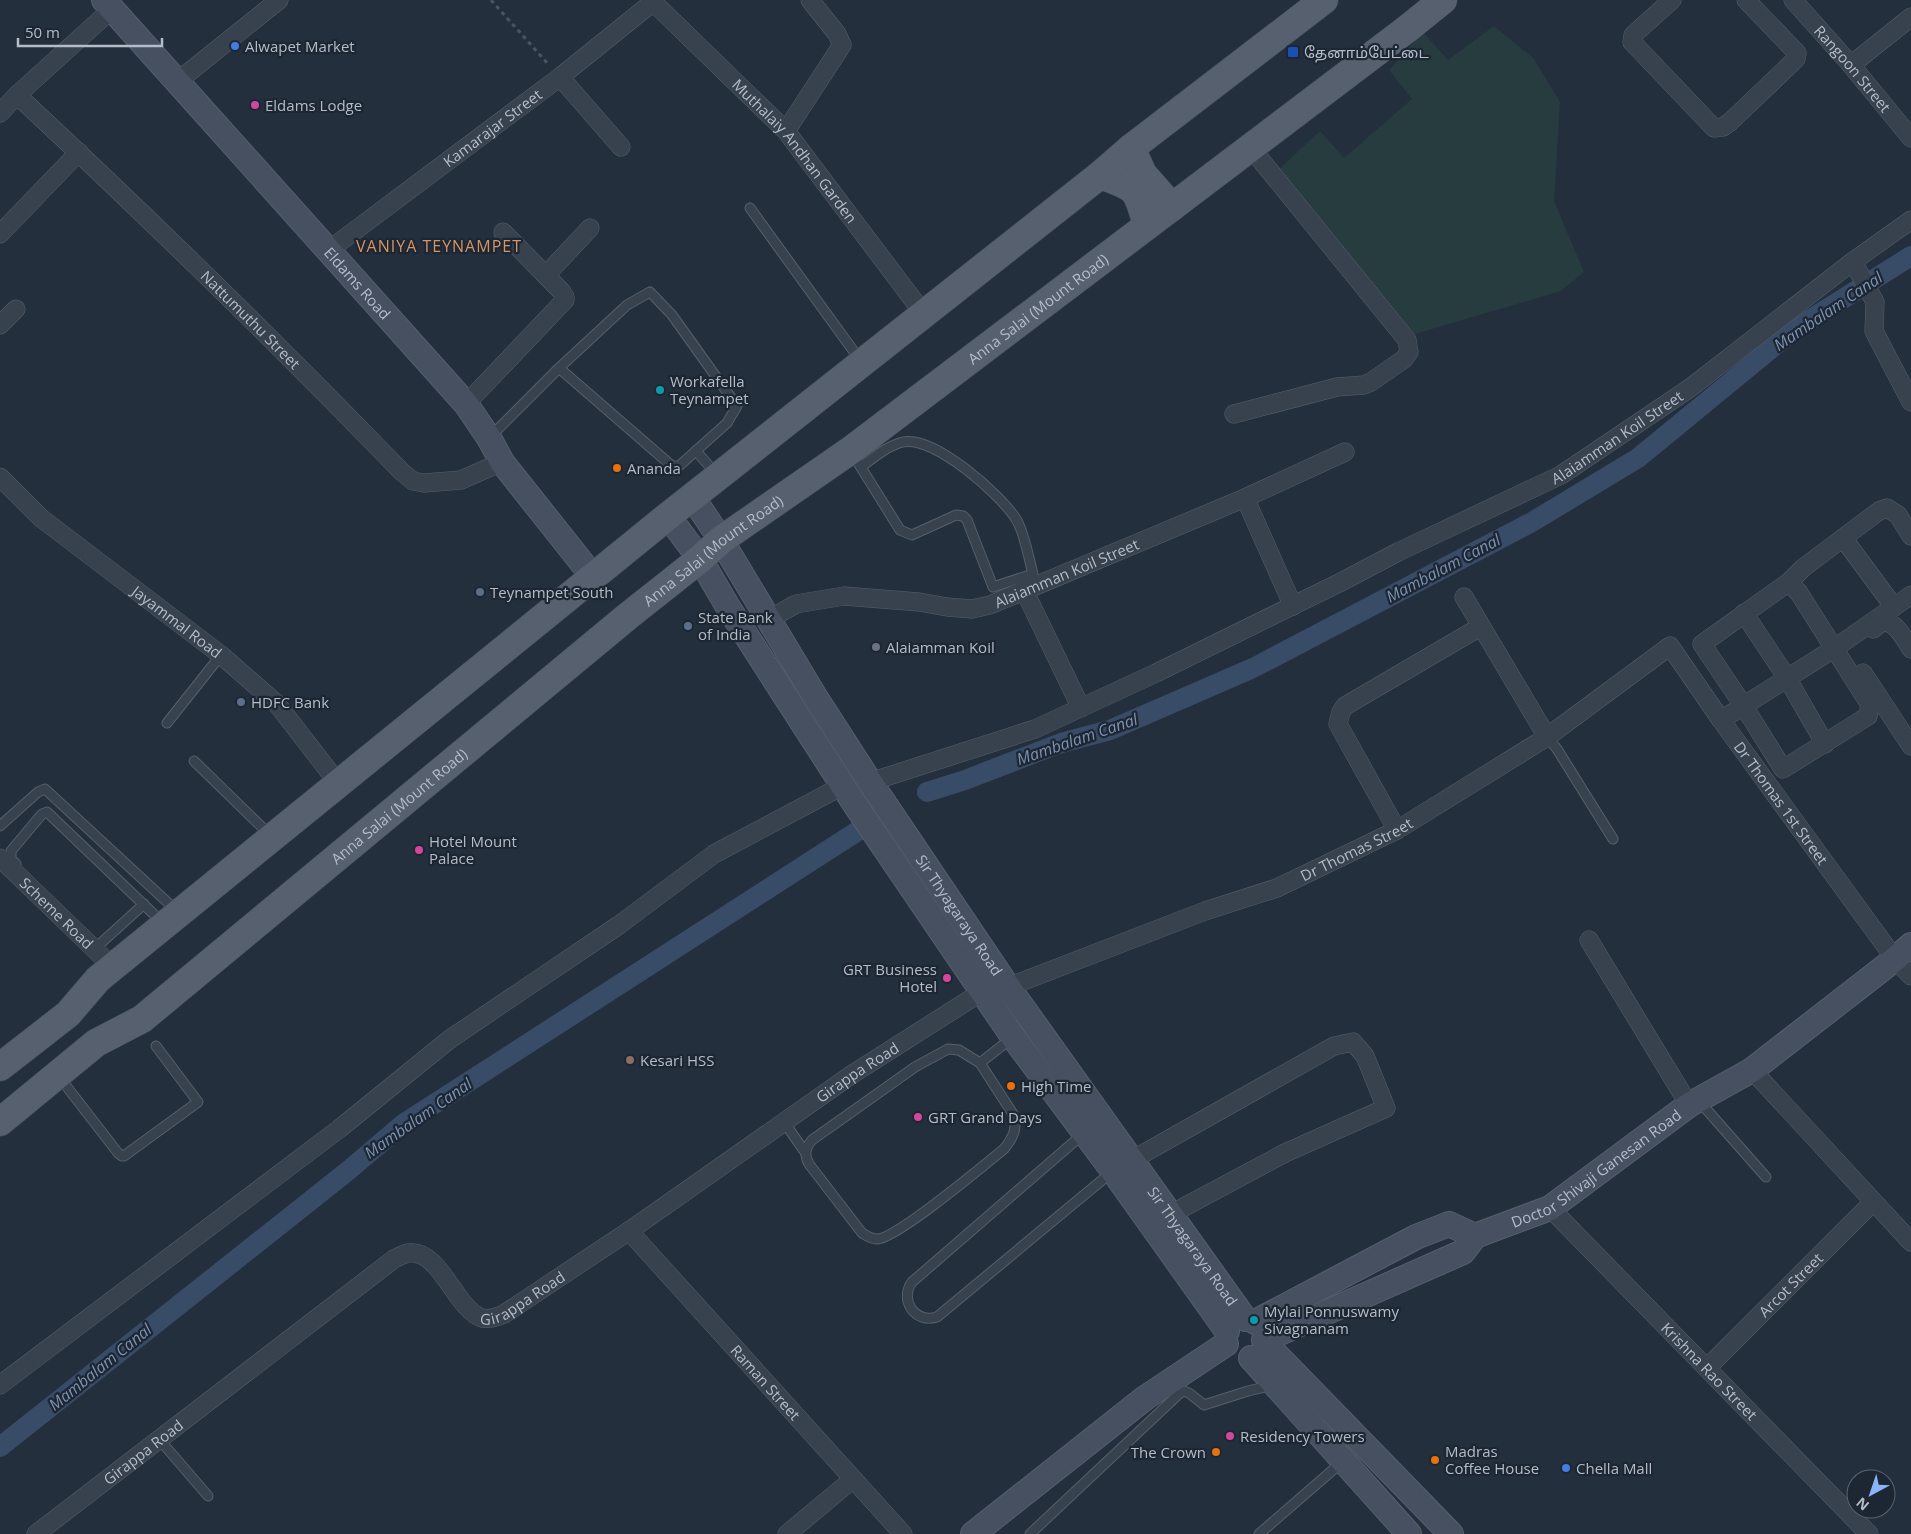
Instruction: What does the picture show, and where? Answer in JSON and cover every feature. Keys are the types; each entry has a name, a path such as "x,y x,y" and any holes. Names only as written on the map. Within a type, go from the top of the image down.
{"main road":[{"path":"0,1067 68,1014 98,979 111,958 172,919 668,516 1100,175 1131,148 1324,0"},
{"name":"Anna Salai (Mount Road)","path":"0,1122 96,1043 142,1020 721,540 856,459 1147,225 1251,148 1443,0"},
{"name":"Eldams Road","path":"108,4 466,404 489,438 502,462 594,578"},
{"path":"1131,148 1143,174 1172,207"},
{"path":"1100,175 1129,185 1139,196 1147,225"},
{"name":"Sir Thyagaraya Road","path":"693,498 721,540 768,620 870,782 1008,987 1123,1165 1247,1337 1452,1534"},
{"name":"Sir Thyagaraya Road","path":"668,516 700,559 728,607 856,806 984,991 1013,1037 1085,1132 1123,1165 1170,1214 1275,1385 1409,1534"},
{"name":"Doctor Shivaji Ganesan Road","path":"1475,1236 1550,1208 1694,1103 1752,1070 1906,960"},
{"path":"973,1534 1122,1415 1168,1382 1416,1238 1449,1224 1475,1236 1463,1252 1247,1337"}],"street":[{"path":"178,81 279,0"},
{"path":"786,131 842,45 837,34 810,0"},
{"path":"1672,0 1634,35 1632,42 1714,128 1723,127 1730,122 1796,59 1797,53 1746,0"},
{"name":"Rangoon Street","path":"1792,0 1851,65 1911,138"},
{"name":"Kamarajar Street","path":"329,250 560,77 652,1"},
{"name":"Muthalaiy Andhan Garden","path":"652,1 786,131 923,313"},
{"path":"0,113 108,4"},
{"path":"1851,65 1911,17"},
{"path":"560,77 621,147"},
{"name":"Nattumuthu Street","path":"17,94 79,152 413,481 424,483 461,480 502,462"},
{"path":"1234,414 1337,387 1364,385 1398,364 1409,352 1407,340 1251,148"},
{"path":"0,234 79,152"},
{"name":"Alaiamman Koil Street","path":"870,782 1035,729 1156,674 1398,552 1561,475 1690,388 1852,262 1911,220"},
{"path":"546,275 590,228"},
{"path":"466,404 563,303 565,297 503,232"},
{"path":"1857,269 1874,302 1874,330 1911,402"},
{"path":"0,325 16,309"},
{"name":"Alaiamman Koil Street","path":"768,620 796,604 844,596 920,602 972,609 990,605 1245,498 1345,452"},
{"name":"Jayammal Road","path":"0,477 41,518 221,654 277,704 338,783"},
{"path":"1245,498 1293,606"},
{"path":"1789,582 1799,593 1870,705 1868,716 1783,769 1702,644 1789,582 1803,568 1879,511 1887,508 1898,515 1911,536"},
{"path":"1843,538 1906,610 1902,623 1911,638"},
{"path":"1024,590 1081,708"},
{"path":"1720,720 1902,607 1911,596"},
{"path":"1464,597 1480,627 1547,737"},
{"path":"1744,613 1787,678 1825,744"},
{"path":"1911,649 1895,626 1883,621 1852,645 1849,650 1851,656 1911,746"},
{"path":"1397,830 1338,724 1341,712 1345,706 1480,627"},
{"name":"Dr Thomas Street","path":"1008,987 1205,911 1277,888 1397,830 1547,737 1670,646"},
{"name":"Dr Thomas 1st Street","path":"1670,646 1720,720 1906,960"},
{"path":"0,1385 339,1129 450,1040 619,925 714,854 844,785"},
{"name":"Scheme Road","path":"0,858 111,958"},
{"path":"1589,940 1694,1103"},
{"name":"Girappa Road","path":"36,1534 394,1259 410,1253 422,1256 432,1262 470,1311 482,1318 493,1318 504,1314 630,1230 851,1075 984,991"},
{"path":"1123,1165 1334,1046 1353,1042 1365,1056 1386,1108 1285,1152 1170,1214"},
{"path":"1752,1070 1911,1242"},
{"name":"Arcot Street","path":"1707,1368 1872,1202"},
{"name":"Krishna Rao Street","path":"1550,1208 1869,1534"},
{"name":"Raman Street","path":"630,1230 903,1534"},
{"path":"787,1534 854,1479"}],"lane":[{"path":"750,208 861,363"},
{"path":"489,438 559,368 627,304 650,292 672,315 737,406 727,423 679,466 672,466 559,368"},
{"path":"905,441 926,445 954,460 1002,500 1018,521 1033,574 994,587 967,520 963,516 956,515 912,534 900,530 856,459 905,441"},
{"path":"696,451 719,477"},
{"path":"167,723 221,654"},
{"path":"1547,737 1557,749 1613,839"},
{"path":"194,761 272,837"},
{"path":"0,826 38,792 45,789 172,919"},
{"path":"144,904 111,958 11,860 11,851 42,814 47,812 144,904 172,919"},
{"path":"980,1063 1013,1037"},
{"path":"57,1074 118,1152 124,1156 198,1102 156,1046"},
{"path":"784,1122 806,1152 809,1164 862,1233 870,1238 877,1239 898,1231 996,1155 1011,1140 1016,1123 1013,1114 980,1063 958,1050 948,1049 915,1067 812,1140 806,1152"},
{"path":"1694,1103 1766,1177"},
{"path":"1085,1132 912,1282 907,1288 907,1298 918,1316 927,1320 937,1317 1123,1165"},
{"path":"1030,1534 1180,1393 1189,1393 1204,1405 1248,1391 1275,1385"},
{"path":"159,1439 208,1496"},
{"path":"1259,1534 1344,1461"}],"path":[{"path":"491,0 560,77"}],"green space":[{"path":"1494,26 1534,59 1560,102 1554,201 1584,272 1561,291 1415,334 1277,171 1320,131 1344,158 1412,99 1389,70 1423,32 1448,60"}],"waterway":[{"name":"Mambalam Canal","path":"927,792 965,780 1061,743 1110,730 1253,668 1532,522 1638,458 1795,329 1911,256"},
{"name":"Mambalam Canal","path":"0,1447 349,1170 403,1124 864,827"}],"place":[{"name":"Alwapet Market","path":"235,46"},
{"name":"தேனாம்பேட்டை","path":"1293,52"},
{"name":"Eldams Lodge","path":"255,105"},
{"name":"Workafella Teynampet","path":"660,390"},
{"name":"Ananda","path":"617,468"},
{"name":"Teynampet South","path":"480,592"},
{"name":"State Bank of India","path":"688,626"},
{"name":"Alaiamman Koil","path":"876,647"},
{"name":"HDFC Bank","path":"241,702"},
{"name":"Hotel Mount Palace","path":"419,850"},
{"name":"GRT Business Hotel","path":"947,978"},
{"name":"Kesari HSS","path":"630,1060"},
{"name":"High Time","path":"1011,1086"},
{"name":"GRT Grand Days","path":"918,1117"},
{"name":"Mylai Ponnuswamy Sivagnanam","path":"1254,1320"},
{"name":"Residency Towers","path":"1230,1436"},
{"name":"The Crown","path":"1216,1452"},
{"name":"Madras Coffee House","path":"1435,1460"},
{"name":"Chella Mall","path":"1566,1468"}],"district":[{"name":"VANIYA TEYNAMPET","path":"439,246"}]}
